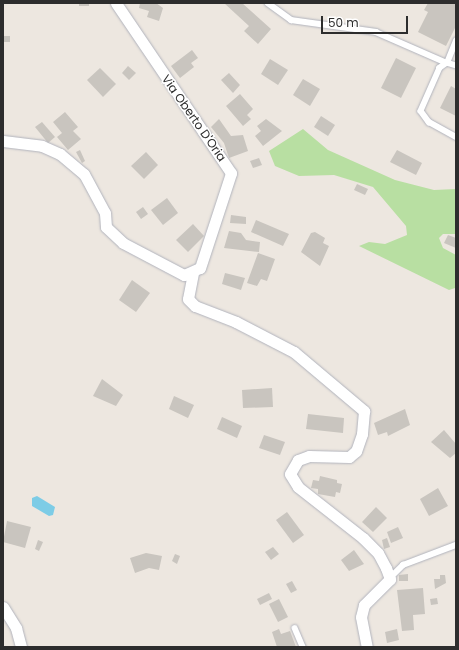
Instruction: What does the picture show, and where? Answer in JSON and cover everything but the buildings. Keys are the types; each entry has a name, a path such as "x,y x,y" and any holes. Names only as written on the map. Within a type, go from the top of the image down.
{"street":[{"name":"Via Oberto D'Oria","path":"116,3 232,173 205,259 193,273"},
{"path":"3,141 42,146 60,154 93,187 111,234 159,265 184,275 193,273 188,299 195,306 236,322 294,352 359,404 364,411 356,451 348,457 310,456 298,460 290,474 298,487 378,553 390,580 364,605 361,617 367,647"},
{"path":"3,607 16,628 21,647"}],"lane":[{"path":"268,3 291,20 376,32 456,66"},
{"path":"456,41 447,62 433,78 421,111 429,122 456,137"},
{"path":"390,580 403,565 456,545"},
{"path":"295,628 302,647"}],"green space":[{"path":"303,129 328,150 395,180 434,190 456,189 456,234 443,234 439,238 443,248 456,255 455,288 449,290 359,246 369,242 385,244 407,235 406,226 373,187 334,175 299,176 275,166 269,151"}],"water":[{"path":"37,496 55,507 53,515 49,516 32,506 32,498"}]}
